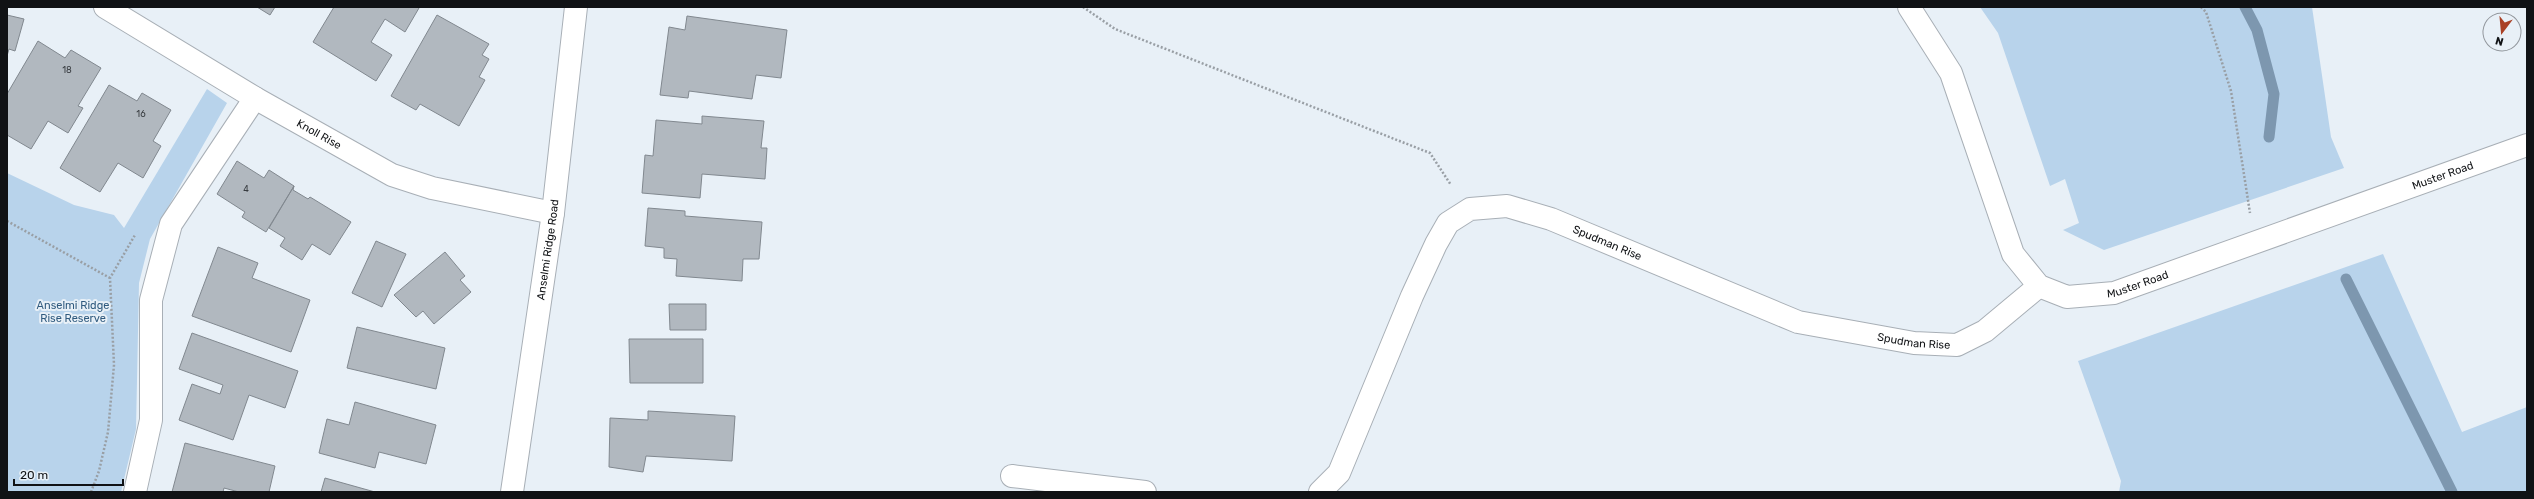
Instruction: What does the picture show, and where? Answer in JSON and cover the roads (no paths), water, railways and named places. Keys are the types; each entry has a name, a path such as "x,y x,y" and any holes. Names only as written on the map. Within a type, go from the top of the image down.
{"street":[{"name":"Knoll Rise","path":"105,7 255,98 392,176 432,188 553,213"},
{"name":"Anselmi Ridge Road","path":"512,492 553,213 576,7"},
{"name":"Muster Road","path":"1909,7 1951,73 2013,254 2039,286 2067,297 2114,293 2527,145"},
{"path":"135,492 151,420 151,300 171,224 255,98"},
{"name":"Spudman Rise","path":"1320,492 1339,473 1412,296 1436,244 1448,223 1470,209 1507,206 1551,219 1798,322 1914,343 1957,345 1985,332 2039,286"},
{"path":"1012,476 1145,492"}],"waterway":[{"path":"2245,7 2257,30 2274,94 2269,137"},
{"path":"2346,279 2452,492"}],"park label":[{"name":"Anselmi Ridge Rise Reserve","path":"73,311"}]}
